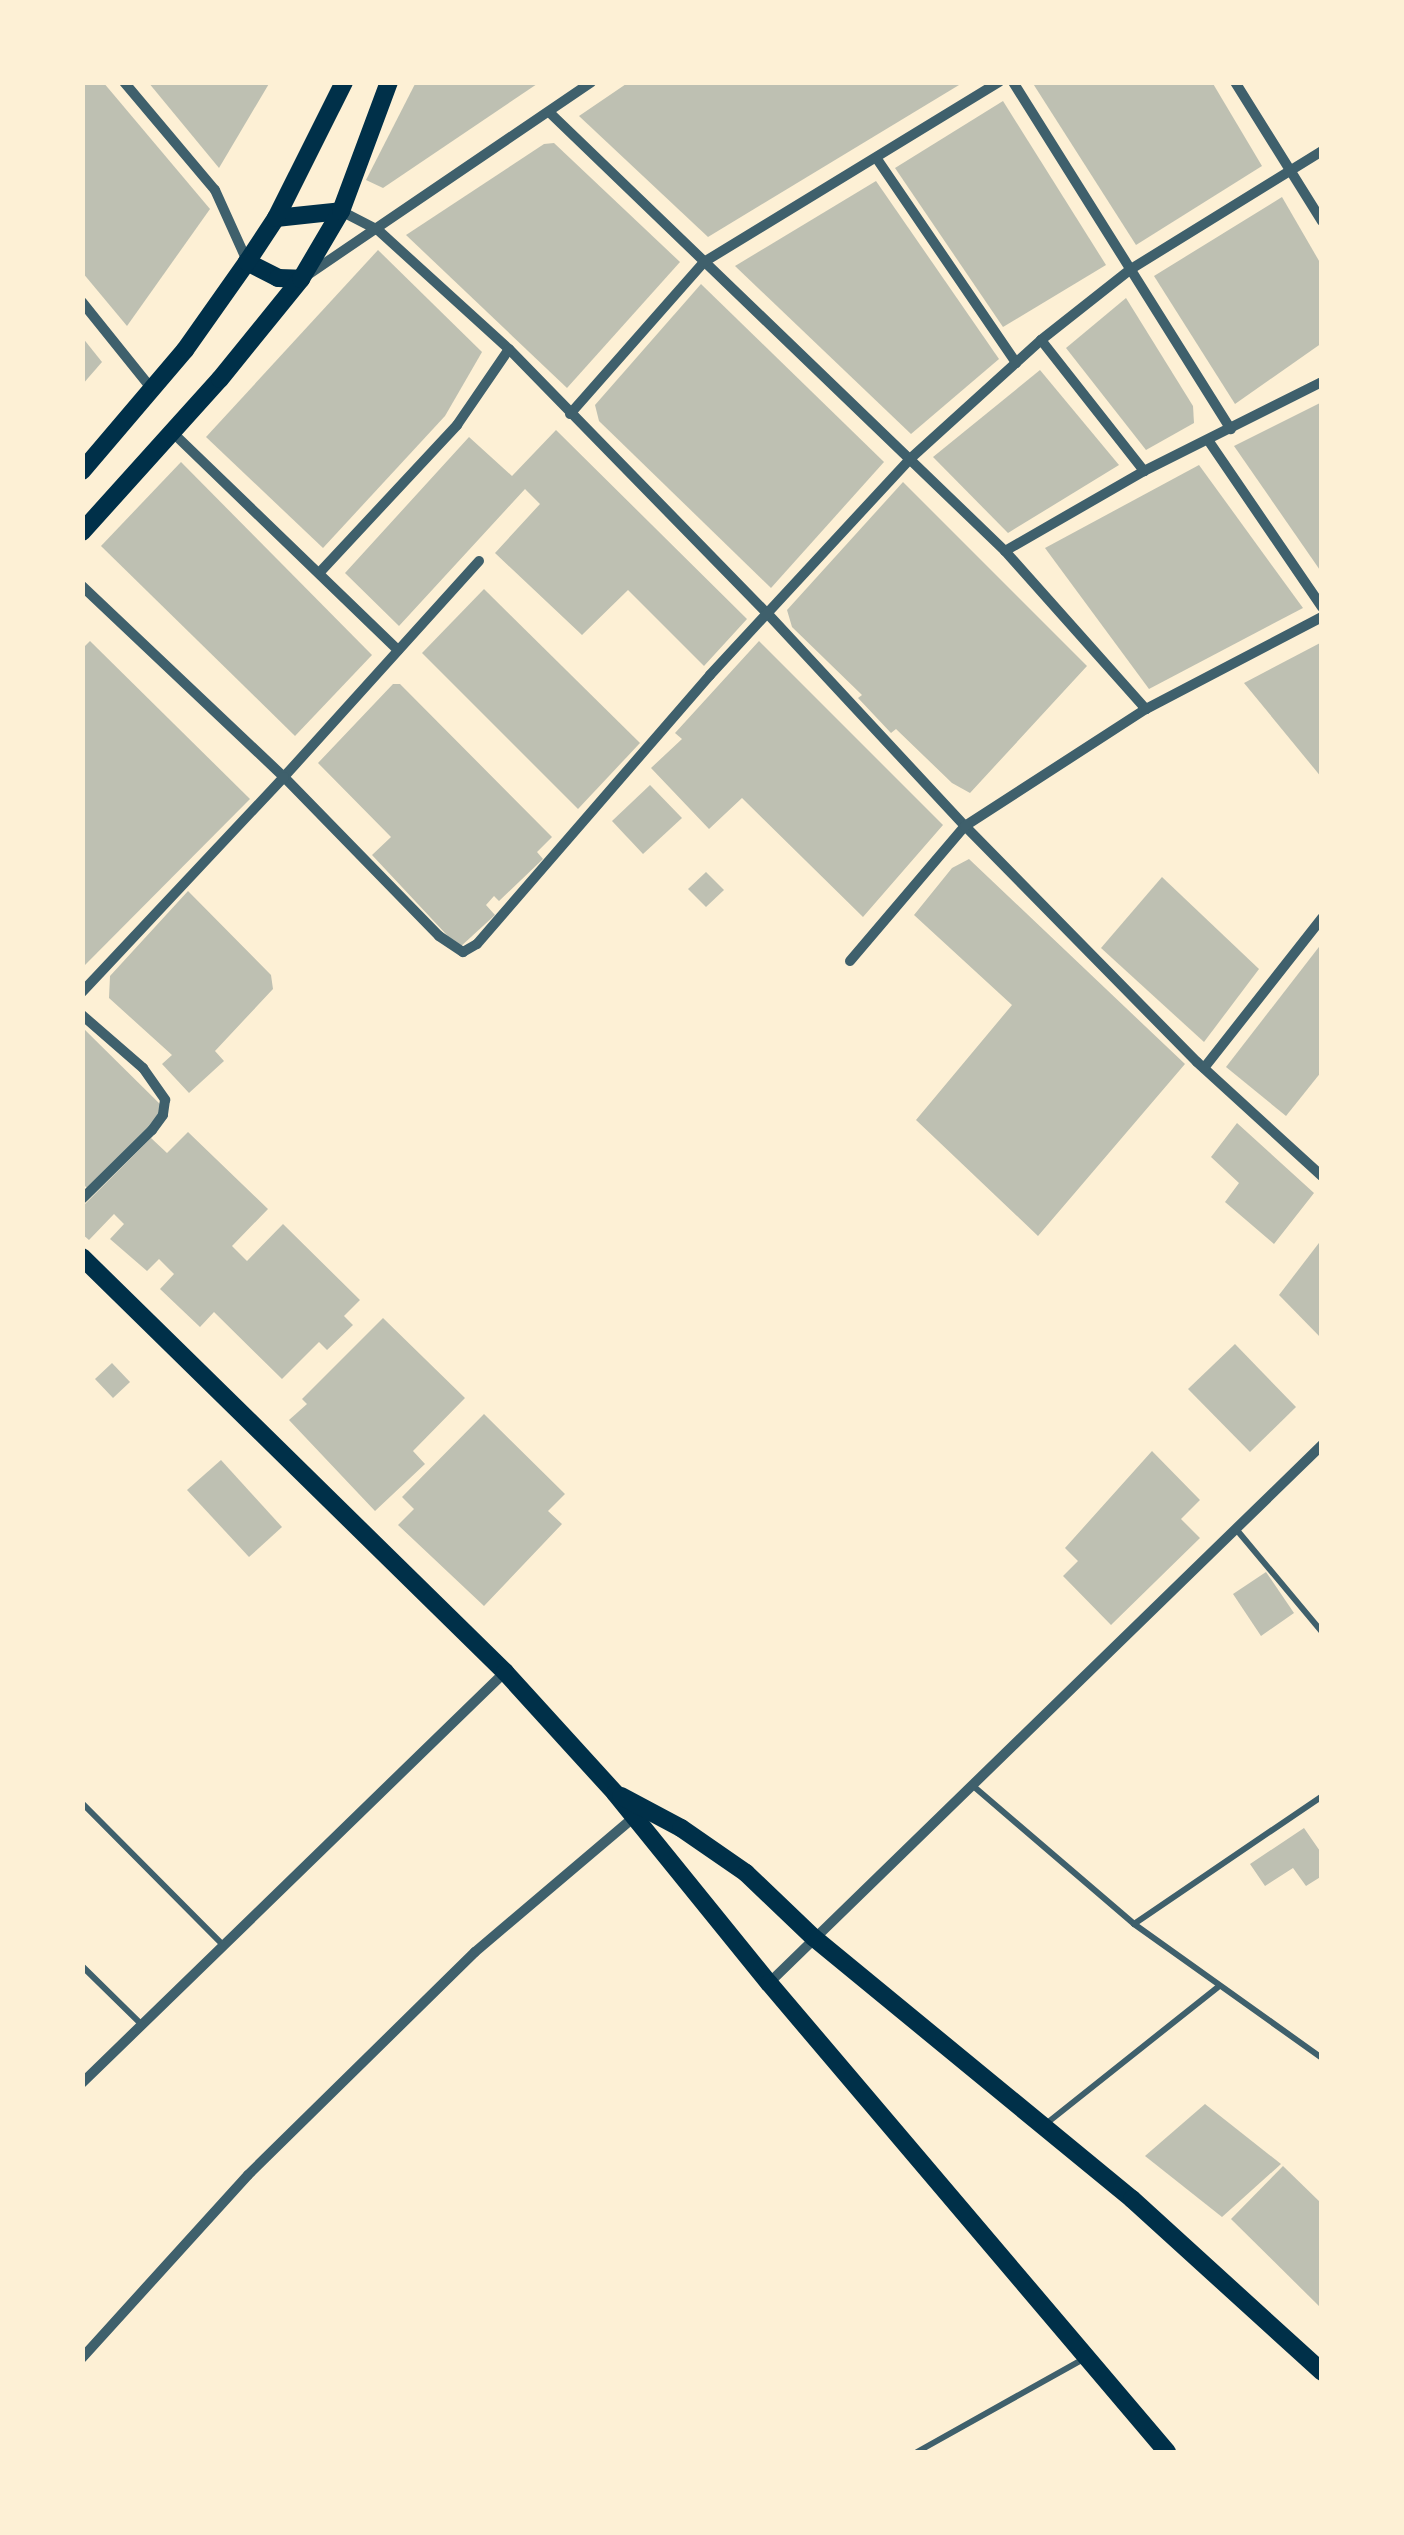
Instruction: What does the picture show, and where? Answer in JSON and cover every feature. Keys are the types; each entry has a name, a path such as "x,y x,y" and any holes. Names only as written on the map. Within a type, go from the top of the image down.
{"main road":[{"path":"82,532 220,379 301,278 341,212 389,82"},
{"path":"82,471 152,388 247,262 276,218 340,85"},
{"path":"276,218 341,212"},
{"path":"247,262 278,278 301,278"},
{"path":"82,1257 505,1672 615,1793 768,1982 1167,2452"},
{"path":"615,1793 712,1848 813,1937 1044,2126 1271,2322 1322,2372"}],"street":[{"path":"124,82 215,190 247,262"},
{"path":"301,278 378,230 591,82"},
{"path":"570,414 704,262 999,82"},
{"path":"1012,82 1231,429"},
{"path":"1234,82 1322,221"},
{"path":"549,112 1005,550 1146,708"},
{"path":"82,586 284,776 439,936 463,952 477,944 766,612 911,458 1040,340 1131,269 1322,151"},
{"path":"877,159 1016,363"},
{"path":"341,212 378,230 509,349 766,612 965,826 1204,1068 1322,1176"},
{"path":"82,302 152,388"},
{"path":"1040,340 1144,471"},
{"path":"320,571 457,425 509,349"},
{"path":"1005,550 1144,471 1322,382"},
{"path":"170,430 398,650"},
{"path":"1208,440 1322,607"},
{"path":"82,992 479,561"},
{"path":"850,961 965,826 1146,708 1322,617"},
{"path":"1204,1068 1322,918"},
{"path":"82,1015 143,1068 165,1100 163,1115 152,1130 82,1199"},
{"path":"768,1982 1322,1445"},
{"path":"82,2083 505,1672"},
{"path":"82,2358 248,2175 376,2049 475,1952 633,1818"}],"lane":[{"path":"1236,1528 1322,1632"},
{"path":"971,1784 1134,1924 1218,1988 1322,2058"},
{"path":"1134,1924 1322,1796"},
{"path":"82,1803 223,1945"},
{"path":"82,1966 140,2024"},
{"path":"1044,2126 1218,1988"},
{"path":"917,2452 1086,2358"}],"building":[{"path":"82,82 103,82 210,209 127,326 82,272"},
{"path":"148,82 270,82 219,168"},
{"path":"416,82 540,82 383,188 366,180"},
{"path":"629,82 964,82 708,237 579,116"},
{"path":"1032,82 1212,82 1262,166 1136,245"},
{"path":"1003,101 1106,265 1003,327 895,168"},
{"path":"554,143 680,262 567,388 406,235 544,144"},
{"path":"876,181 999,359 911,434 735,266"},
{"path":"1282,197 1322,266 1322,343 1235,404 1154,276"},
{"path":"378,250 482,352 445,416 323,548 206,437"},
{"path":"701,284 884,462 771,588 599,421 595,405"},
{"path":"1126,298 1193,406 1194,423 1146,450 1066,348"},
{"path":"82,337 102,362 82,385"},
{"path":"1040,370 1119,465 1008,533 933,457"},
{"path":"1322,402 1322,573 1234,446"},
{"path":"556,430 747,619 704,666 628,590 582,635 495,553 540,504 525,489 399,626 345,573 469,437 512,476"},
{"path":"181,462 372,655 295,736 101,546"},
{"path":"1199,465 1303,608 1149,689 1045,548"},
{"path":"903,482 1087,666 970,793 952,783 896,729 891,733 858,698 862,695 792,627 787,610"},
{"path":"484,589 640,743 578,809 422,653"},
{"path":"90,641 250,799 82,968 82,649"},
{"path":"759,641 943,825 863,917 742,798 709,829 651,768 682,739 675,733"},
{"path":"1322,642 1322,778 1244,683"},
{"path":"393,684 400,684 552,837 537,852 543,859 499,901 494,896 486,905 495,915 459,948 372,855 391,837 318,763"},
{"path":"650,785 682,818 643,854 612,821"},
{"path":"969,859 1185,1064 1038,1236 916,1120 1012,1005 914,915 952,868"},
{"path":"706,872 724,890 706,907 688,889"},
{"path":"1162,877 1259,969 1204,1042 1101,948"},
{"path":"188,891 271,975 273,989 215,1051 224,1061 189,1093 162,1064 172,1055 109,998 110,976"},
{"path":"1322,943 1322,1071 1286,1116 1226,1067"},
{"path":"82,1027 167,1111 89,1190 82,1183"},
{"path":"1237,1123 1314,1193 1274,1244 1225,1202 1239,1183 1211,1157"},
{"path":"188,1132 268,1209 232,1246 247,1261 283,1224 360,1300 344,1316 353,1325 327,1350 319,1342 282,1379 214,1312 200,1327 160,1289 174,1274 159,1259 147,1271 110,1239 124,1224 114,1214 89,1240 82,1234 82,1207 151,1138 167,1153"},
{"path":"1322,1239 1322,1339 1279,1295"},
{"path":"383,1318 465,1398 413,1451 425,1464 375,1511 289,1420 307,1404 302,1399"},
{"path":"1235,1344 1296,1407 1250,1452 1188,1389"},
{"path":"112,1363 130,1382 113,1398 95,1379"},
{"path":"484,1414 565,1494 548,1511 562,1524 484,1606 398,1525 414,1509 402,1497"},
{"path":"1152,1451 1200,1500 1181,1519 1200,1538 1111,1625 1063,1576 1078,1561 1065,1548"},
{"path":"221,1460 282,1527 249,1557 187,1490"},
{"path":"1266,1572 1294,1613 1261,1636 1233,1594"},
{"path":"1304,1828 1322,1854 1322,1876 1306,1886 1293,1868 1265,1886 1250,1864"},
{"path":"1205,2104 1281,2164 1222,2217 1145,2156"},
{"path":"1283,2166 1322,2204 1322,2309 1231,2219"}]}
